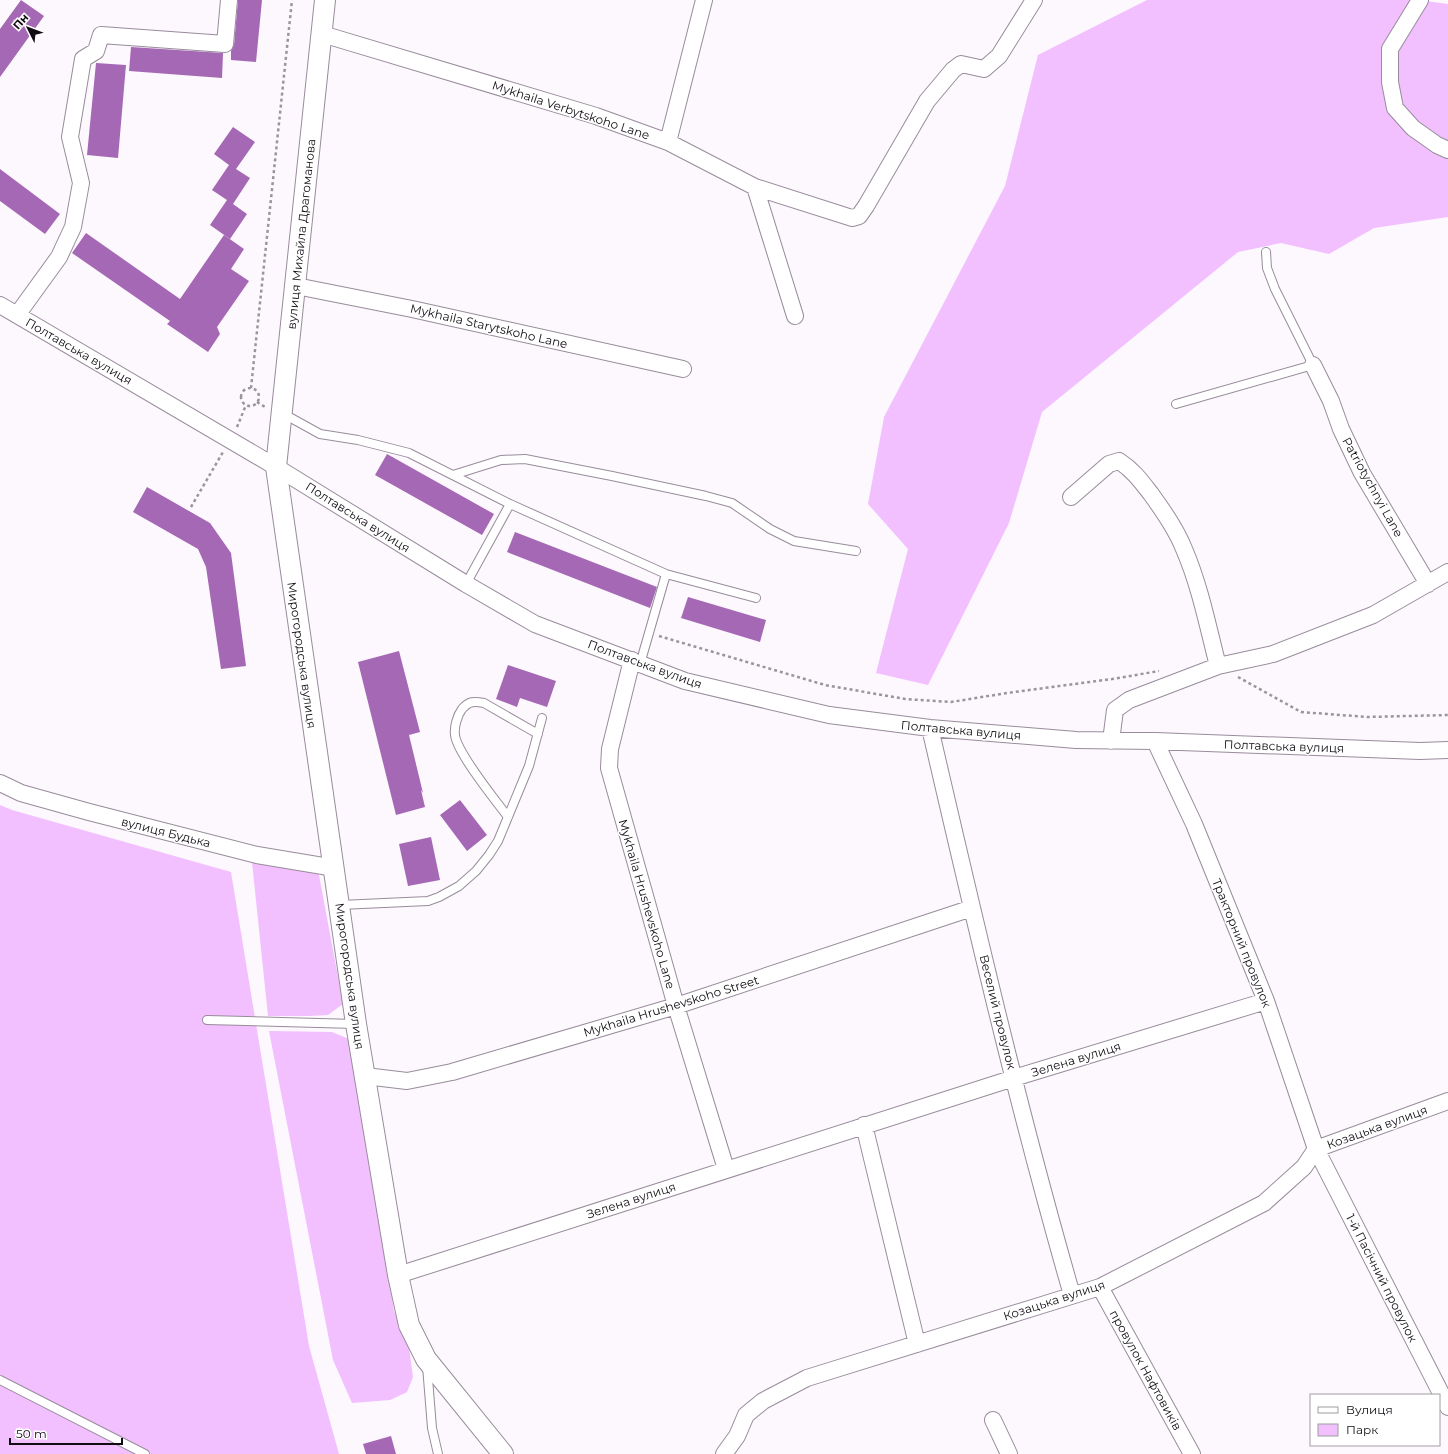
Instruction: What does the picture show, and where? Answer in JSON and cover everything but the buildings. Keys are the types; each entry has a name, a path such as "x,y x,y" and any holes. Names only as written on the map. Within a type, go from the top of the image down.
{"street":[{"path":"17,315 59,257 73,227 81,182 70,137 83,59 96,51 101,35 225,44 230,0"},
{"name":"вулиця Михайла Драгоманова","path":"276,467 326,0"},
{"path":"668,142 704,0"},
{"name":"Mykhaila Verbytskoho Lane","path":"322,34 596,116 668,142 755,187 852,218 859,216 866,206 927,101 953,70 961,64 984,69 999,56 1034,0"},
{"path":"1420,0 1390,49 1390,82 1396,108 1413,128 1437,145 1448,150"},
{"path":"755,187 795,316"},
{"name":"Mykhaila Starytskoho Lane","path":"296,286 412,309 682,369"},
{"name":"Полтавська вулиця","path":"0,305 276,467 466,584 535,624 685,681 829,715 930,728 1076,740 1448,750"},
{"name":"Patriotychnyi Lane","path":"1313,365 1332,401 1341,429 1362,473 1428,584"},
{"path":"1071,498 1109,464 1119,462 1130,468 1139,478 1159,504 1184,548 1198,588 1218,666"},
{"name":"Мирогородська вулиця","path":"276,467 307,692 340,904 356,1024 398,1275 409,1325 426,1359 503,1454"},
{"path":"1111,741 1115,710 1129,700 1218,666 1273,654 1373,615 1448,572"},
{"name":"Mykhaila Hrushevskoho Lane","path":"636,662 610,749 609,768 676,1006 726,1169"},
{"name":"Веселий провулок","path":"930,728 972,908 1045,1202 1072,1295"},
{"name":"Тракторний провулок","path":"1155,741 1194,824 1266,1000 1316,1149"},
{"name":"вулиця Будька","path":"0,783 21,793 81,810 257,855 334,868"},
{"name":"Mykhaila Hrushevskoho Street","path":"365,1076 407,1081 452,1072 676,1006 972,908"},
{"name":"Зелена вулиця","path":"398,1275 864,1125 1266,1000"},
{"name":"Козацька вулиця","path":"724,1454 737,1436 746,1415 763,1401 807,1378 1100,1287 1264,1204 1304,1167 1316,1149 1448,1101"},
{"path":"864,1125 918,1344"},
{"name":"1-й Пасічний провулок","path":"1316,1149 1448,1407"},
{"name":"провулок Нафтовиків","path":"1100,1287 1192,1454"},
{"path":"993,1420 1009,1454"}],"lane":[{"path":"1176,404 1313,365 1275,289 1267,268 1266,252"},
{"path":"281,413 320,434 358,440 410,453 510,504 666,574 756,598"},
{"path":"453,475 501,460 525,459 712,498 732,504 770,529 794,541 856,551"},
{"path":"466,584 510,504"},
{"path":"636,662 649,633 666,574"},
{"path":"508,818 462,753 455,736 456,724 461,711 466,705 474,701 484,703 538,734"},
{"path":"340,904 428,901 459,886 476,871 498,841 508,818 529,766 542,718"},
{"path":"207,1020 356,1024"},
{"path":"426,1359 432,1428 438,1454"},
{"path":"0,1380 145,1454"}],"path":[{"path":"252,388 292,0"},
{"path":"252,388 257,391 258,399 254,405 246,405 243,403 241,395 245,389 252,388"},
{"path":"191,507 236,429 246,405"},
{"path":"649,633 826,685 905,699 951,702 1165,670"},
{"path":"1218,666 1301,712 1367,718 1448,714"}],"green space":[{"path":"1147,0 1418,0 1448,4 1448,217 1374,228 1329,254 1281,243 1238,252 1042,412 1009,523 928,685 876,673 908,549 868,504 884,417 1005,186 1038,55"},
{"path":"0,805 12,810 231,872 309,1346 339,1454 0,1454"},
{"path":"252,862 312,870 319,875 343,1004 328,1015 268,1016"},
{"path":"269,1031 332,1032 349,1039 375,1184 394,1311 409,1348 413,1377 407,1392 390,1400 352,1403 333,1360"}]}
